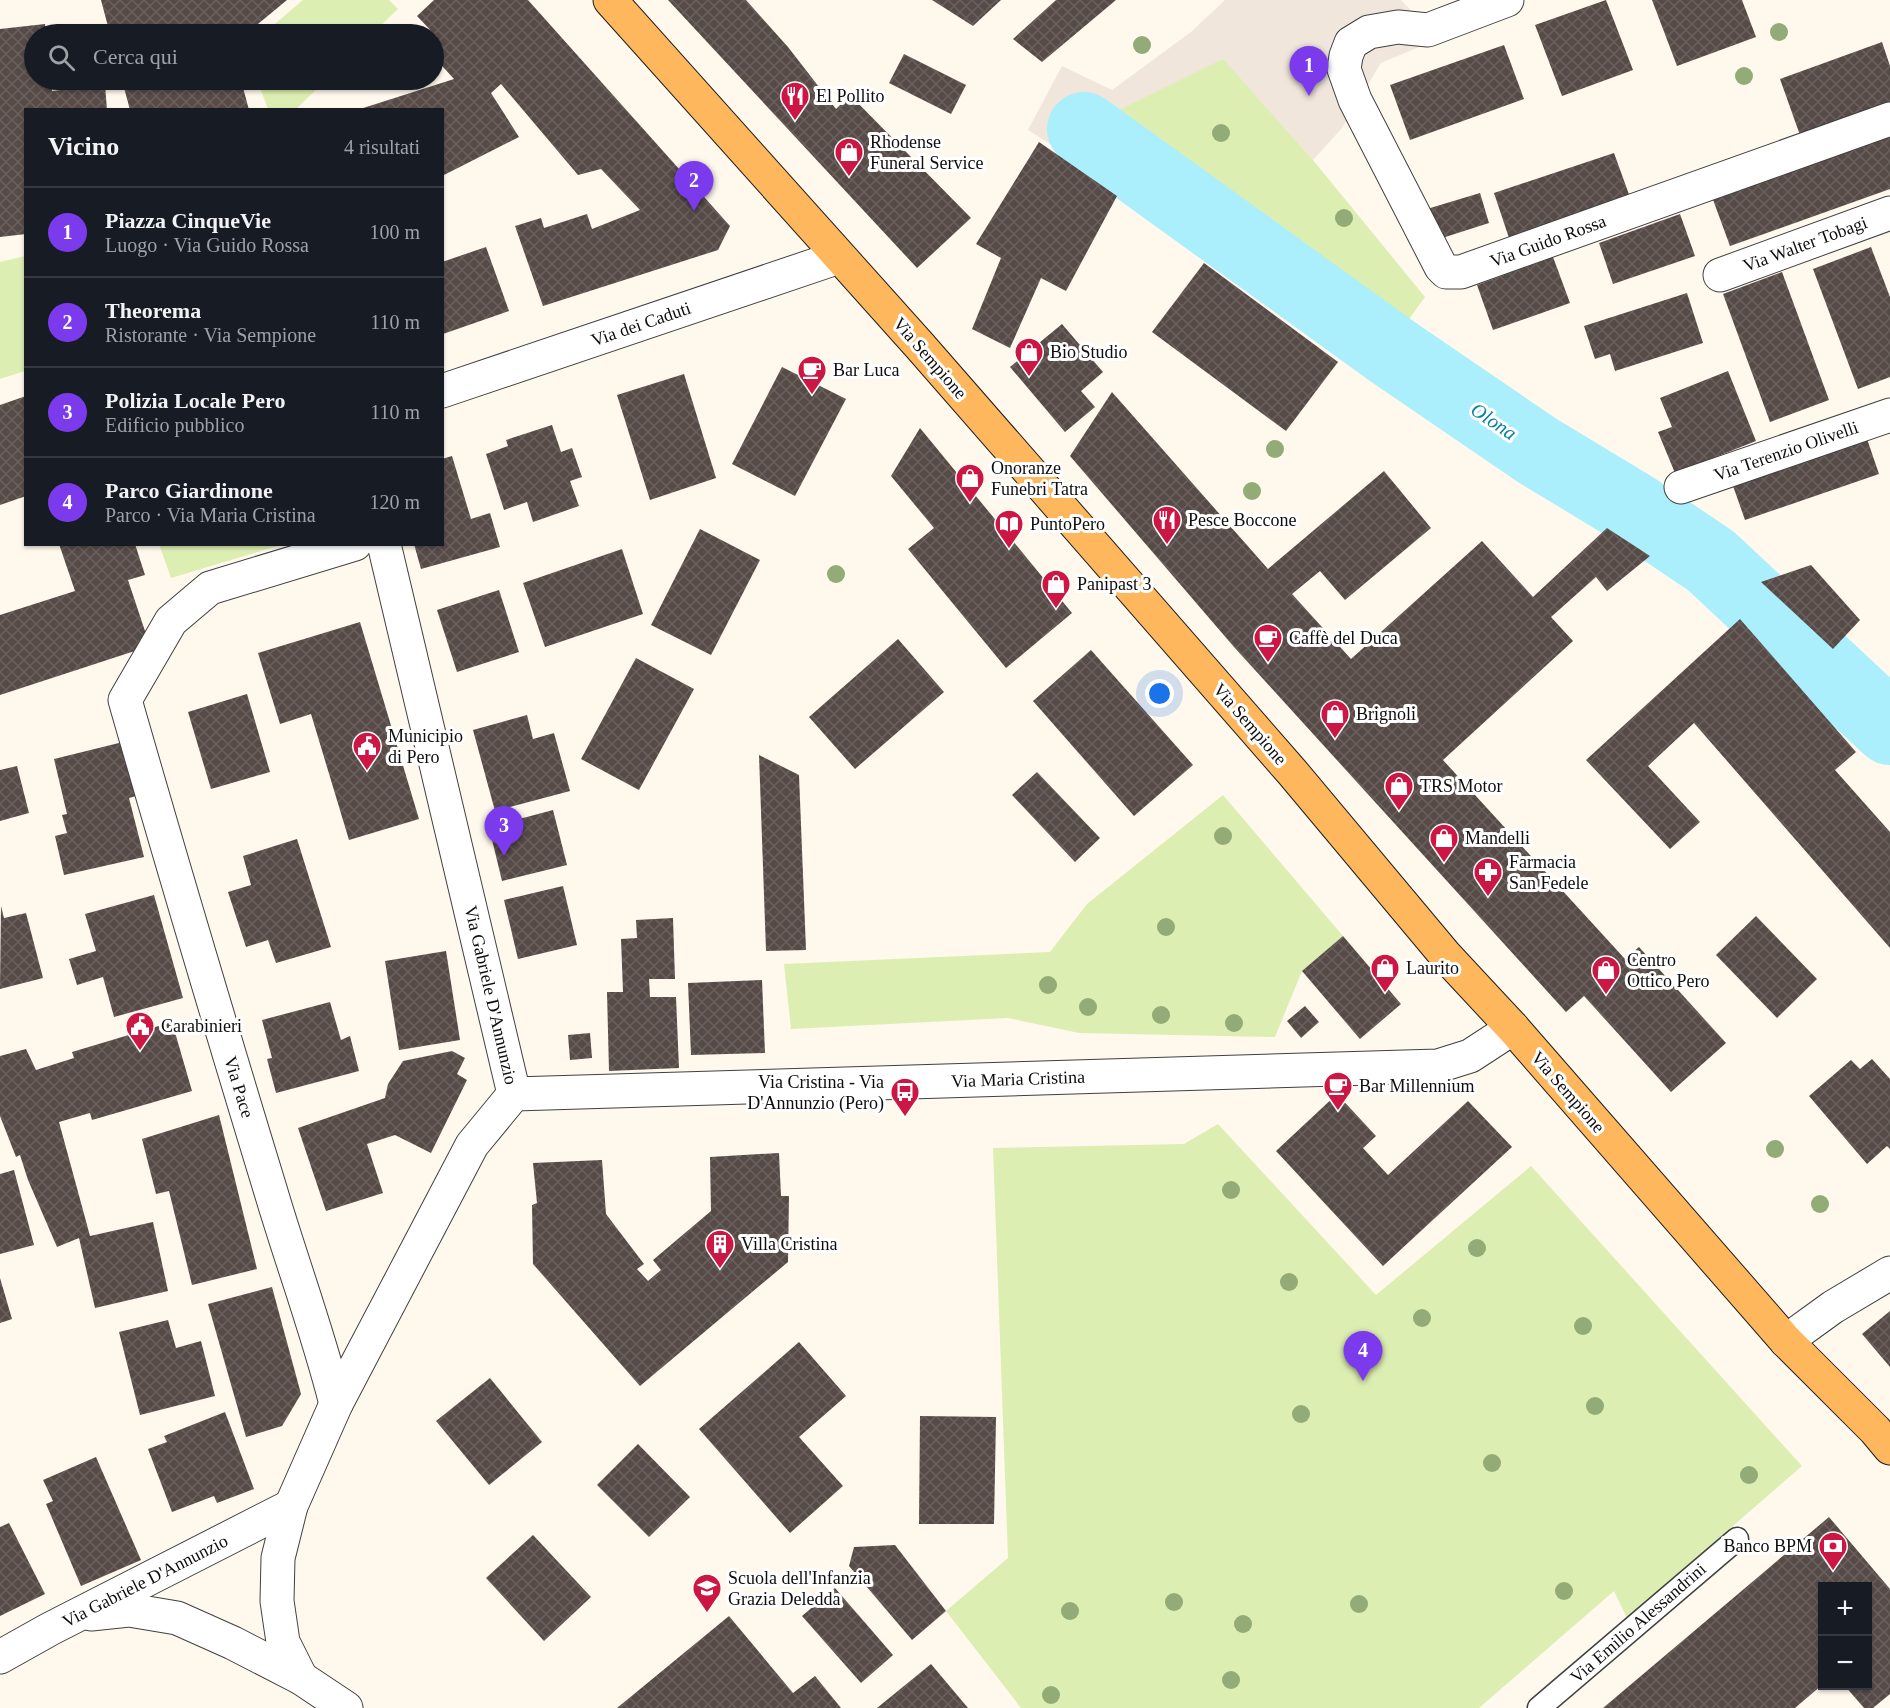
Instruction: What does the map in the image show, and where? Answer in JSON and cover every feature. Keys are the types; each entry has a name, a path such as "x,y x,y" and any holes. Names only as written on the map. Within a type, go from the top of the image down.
{"main road":[{"name":"Via Sempione","path":"610,0 920,346 1292,772 1446,956 1513,1028 1786,1341 1890,1448"}],"street":[{"name":"Via Guido Rossa","path":"1507,0 1428,30 1398,27 1369,32 1351,43 1344,69 1355,100 1441,267 1446,272 1461,272 1890,119"},
{"name":"Via Walter Tobagi","path":"1719,275 1890,213"},
{"name":"Via dei Caduti","path":"444,390 839,257"},
{"name":"Via Terenzio Olivelli","path":"1681,487 1890,415"},
{"name":"Via Pace","path":"336,1404 326,1362 286,1243 125,700 171,621 210,588 348,546"},
{"name":"Via Gabriele D'Annunzio","path":"301,1678 283,1642 278,1602 278,1558 291,1506 336,1404 472,1145 514,1094 384,546"},
{"name":"Via Maria Cristina","path":"514,1094 1438,1066 1470,1056 1513,1028"},
{"path":"1786,1341 1833,1307 1890,1273"},
{"name":"Via Gabriele D'Annunzio","path":"0,1657 50,1629 291,1506"},
{"path":"80,1615 129,1610 177,1618 233,1643 301,1678 346,1708"}],"lane":[{"name":"Via Emilio Alessandrini","path":"1539,1708 1737,1539"}],"green space":[{"path":"303,0 389,0 398,9 382,24 275,24"},
{"path":"1223,58 1313,160 1425,297 1404,326 1112,113"},
{"path":"261,90 316,90 297,108 268,108"},
{"path":"24,256 24,371 0,379 0,262"},
{"path":"160,546 278,546 171,578"},
{"path":"1223,795 1343,936 1302,971 1275,1037 1079,1033 1008,1018 791,1029 784,964 1050,952 1087,904"},
{"path":"1218,1124 1376,1295 1531,1166 1802,1466 1627,1618 1614,1591 1479,1708 1021,1708 946,1611 1008,1558 993,1148 1184,1144"}],"shaded area":[{"path":"1225,0 1401,0 1438,39 1381,63 1342,128 1313,160 1223,59 1112,113 1097,107 1069,156 1028,130 1062,66 1112,90 1191,32"}],"building":[{"path":"101,0 287,0 258,24 107,24"},
{"path":"434,0 528,0 730,226 718,250 543,306 515,226 541,218 544,228 587,214 592,229 640,210 601,169 578,175 501,84 491,93 519,137 444,175 444,108 363,108 420,90 444,90 444,82 454,79 444,68 444,24 425,24 417,16"},
{"path":"668,0 746,0 788,47 836,109 850,95 971,218 917,268"},
{"path":"932,0 1001,0 973,26"},
{"path":"1056,0 1116,0 1042,62 1013,39"},
{"path":"1606,0 1633,70 1562,96 1535,25"},
{"path":"1652,0 1742,0 1756,37 1677,66"},
{"path":"24,26 24,90 105,90 107,108 24,108 24,234 0,237 0,29"},
{"path":"1882,42 1890,66 1890,106 1801,138 1780,79"},
{"path":"1504,45 1524,99 1410,140 1390,85"},
{"path":"904,54 966,85 951,114 889,83"},
{"path":"125,90 244,90 248,108 129,108"},
{"path":"1890,133 1890,189 1730,246 1712,197"},
{"path":"1039,142 1117,196 1066,291 1041,278 1010,348 972,329 1001,258 976,244"},
{"path":"1614,153 1631,200 1510,241 1494,193"},
{"path":"1480,193 1489,223 1436,240 1427,209"},
{"path":"1680,214 1695,256 1613,284 1599,243"},
{"path":"486,247 509,311 444,334 444,261"},
{"path":"1871,247 1890,297 1890,377 1858,389 1813,269"},
{"path":"1553,257 1570,303 1493,330 1477,285"},
{"path":"1204,263 1338,362 1286,431 1152,332"},
{"path":"1782,272 1829,400 1770,422 1723,294"},
{"path":"1687,293 1703,343 1615,371 1610,354 1595,359 1584,326"},
{"path":"1062,324 1103,372 1081,391 1095,407 1065,432 1010,367"},
{"path":"782,367 846,399 795,496 732,464"},
{"path":"1728,371 1756,441 1675,473 1658,432 1672,427 1660,398"},
{"path":"684,374 716,478 650,500 617,395"},
{"path":"1112,392 1268,569 1384,471 1431,528 1345,600 1320,571 1292,594 1351,659 1482,541 1533,597 1607,528 1650,556 1607,591 1596,577 1551,617 1573,641 1443,760 1625,959 1639,947 1726,1043 1671,1092 1584,996 1566,1012 1234,647 1070,456"},
{"path":"24,397 24,497 0,505 0,405"},
{"path":"552,425 561,452 572,448 582,477 570,481 579,506 533,522 527,502 504,510 486,454 508,446 506,440"},
{"path":"920,428 1072,613 1006,668 908,549 934,528 891,476"},
{"path":"1866,436 1879,474 1745,520 1732,483"},
{"path":"452,456 471,519 490,513 500,547 421,569 415,546 444,546 444,458"},
{"path":"700,529 760,560 711,655 651,625"},
{"path":"60,546 136,546 145,575 128,580 150,646 0,695 0,615 75,591"},
{"path":"622,549 643,614 545,647 523,583"},
{"path":"1811,565 1860,620 1833,649 1761,582"},
{"path":"499,590 519,652 457,672 437,610"},
{"path":"1740,619 1856,752 1835,770 1890,832 1890,948 1694,723 1648,766 1700,822 1670,849 1586,760"},
{"name":"Municipio di Pero","path":"360,622 419,819 349,840 311,714 280,724 258,653"},
{"path":"898,639 944,692 855,769 809,717"},
{"path":"1091,650 1193,765 1134,816 1033,701"},
{"path":"636,658 694,689 639,790 581,759"},
{"path":"247,694 270,772 211,789 188,712"},
{"path":"527,715 533,739 554,733 570,791 495,811 473,730"},
{"path":"123,742 136,796 129,798 144,857 64,875 55,836 67,833 62,815 67,814 54,759"},
{"path":"759,755 799,775 806,950 766,951"},
{"path":"17,766 29,813 0,821 0,770"},
{"path":"1037,772 1100,838 1075,862 1012,795"},
{"path":"553,810 567,865 502,881 489,827"},
{"path":"297,839 331,947 276,963 268,940 246,947 228,892 251,885 243,856"},
{"path":"563,886 577,945 518,959 504,900"},
{"path":"154,895 183,998 114,1017 103,977 77,985 69,959 96,951 85,914"},
{"path":"1,906 4,918 26,913 43,978 0,989"},
{"path":"1756,916 1817,979 1777,1018 1716,955"},
{"path":"673,918 675,979 649,979 650,997 676,997 679,1068 609,1071 607,992 623,992 621,939 637,938 636,920"},
{"path":"1343,936 1401,1004 1360,1039 1302,971"},
{"path":"446,951 460,1040 399,1050 385,961"},
{"path":"762,980 765,1053 691,1055 688,983"},
{"path":"330,1002 341,1040 350,1036 359,1071 276,1093 267,1059 272,1058 262,1020"},
{"path":"1305,1006 1319,1022 1301,1038 1287,1021"},
{"path":"172,1022 192,1091 92,1120 90,1113 59,1122 90,1236 153,1222 168,1291 95,1308 79,1238 57,1247 28,1180 20,1155 16,1157 0,1116 0,1056 26,1049 36,1070 74,1058 72,1052"},
{"path":"590,1033 592,1058 570,1060 568,1035"},
{"path":"452,1051 465,1058 457,1074 467,1080 431,1153 395,1135 367,1144 383,1193 326,1211 298,1128 385,1098 388,1084 403,1061"},
{"path":"1872,1059 1890,1079 1890,1149 1887,1146 1867,1164 1809,1096 1851,1060 1860,1069"},
{"path":"1337,1094 1376,1136 1363,1148 1388,1175 1468,1101 1512,1147 1383,1266 1276,1151"},
{"path":"219,1115 257,1269 192,1285 169,1191 156,1194 142,1139"},
{"name":"Villa Cristina","path":"779,1153 781,1196 789,1196 788,1262 640,1386 533,1264 532,1205 537,1203 533,1163 602,1160 606,1214 644,1264 637,1269 648,1281 661,1270 653,1260 711,1211 710,1157"},
{"path":"14,1170 34,1245 0,1254 0,1174"},
{"path":"0,1278 12,1319 0,1323"},
{"path":"272,1287 301,1394 282,1426 246,1437 208,1304"},
{"path":"1890,1311 1890,1367 1862,1334"},
{"path":"168,1320 176,1348 201,1341 215,1396 140,1415 119,1332"},
{"path":"799,1342 846,1396 799,1437 843,1486 790,1533 699,1429"},
{"path":"490,1378 542,1442 489,1485 436,1421"},
{"path":"225,1412 254,1489 217,1503 214,1496 172,1512 148,1449 167,1442 164,1436"},
{"path":"920,1416 996,1417 994,1524 919,1524"},
{"path":"638,1444 690,1497 649,1537 597,1485"},
{"path":"96,1457 141,1560 81,1586 46,1504 53,1501 43,1480"},
{"path":"1829,1517 1890,1589 1890,1694 1873,1708 1864,1708 1848,1690 1872,1690 1872,1582 1818,1582 1818,1688 1795,1708 1603,1708"},
{"path":"9,1523 45,1594 0,1616 0,1527"},
{"path":"533,1535 591,1597 544,1641 486,1578"},
{"path":"895,1545 946,1611 912,1640 849,1566 854,1547"},
{"path":"835,1588 893,1655 861,1683 802,1616"},
{"path":"729,1616 793,1693 815,1676 841,1708 617,1708"},
{"path":"931,1664 968,1708 877,1708"}],"waterway":[{"name":"Olona","path":"1084,129 1393,352 1538,451 1634,509 1711,561 1890,728"}],"place":[{"name":"Piazza CinqueVie","path":"1309,96"},
{"name":"El Pollito","path":"795,122"},
{"name":"Rhodense Funeral Service","path":"849,178"},
{"name":"Theorema","path":"694,211"},
{"name":"Bio Studio","path":"1029,378"},
{"name":"Bar Luca","path":"812,396"},
{"name":"Onoranze Funebri Tatra","path":"970,504"},
{"name":"Pesce Boccone","path":"1167,546"},
{"name":"PuntoPero","path":"1009,550"},
{"name":"Panipast 3","path":"1056,610"},
{"name":"Caffè del Duca","path":"1268,664"},
{"name":"Brignoli","path":"1335,740"},
{"name":"Municipio di Pero","path":"367,772"},
{"name":"TRS Motor","path":"1399,812"},
{"name":"Polizia Locale Pero","path":"504,856"},
{"name":"Mandelli","path":"1444,864"},
{"name":"Farmacia San Fedele","path":"1488,898"},
{"name":"Laurito","path":"1385,994"},
{"name":"Centro Ottico Pero","path":"1606,996"},
{"name":"Carabinieri","path":"140,1052"},
{"name":"Bar Millennium","path":"1338,1112"},
{"name":"Via Cristina - Via D'Annunzio (Pero)","path":"905,1118"},
{"name":"Villa Cristina","path":"720,1270"},
{"name":"Parco Giardinone","path":"1363,1381"},
{"name":"Banco BPM","path":"1833,1572"},
{"name":"Scuola dell'Infanzia Grazia Deledda","path":"707,1614"}]}
